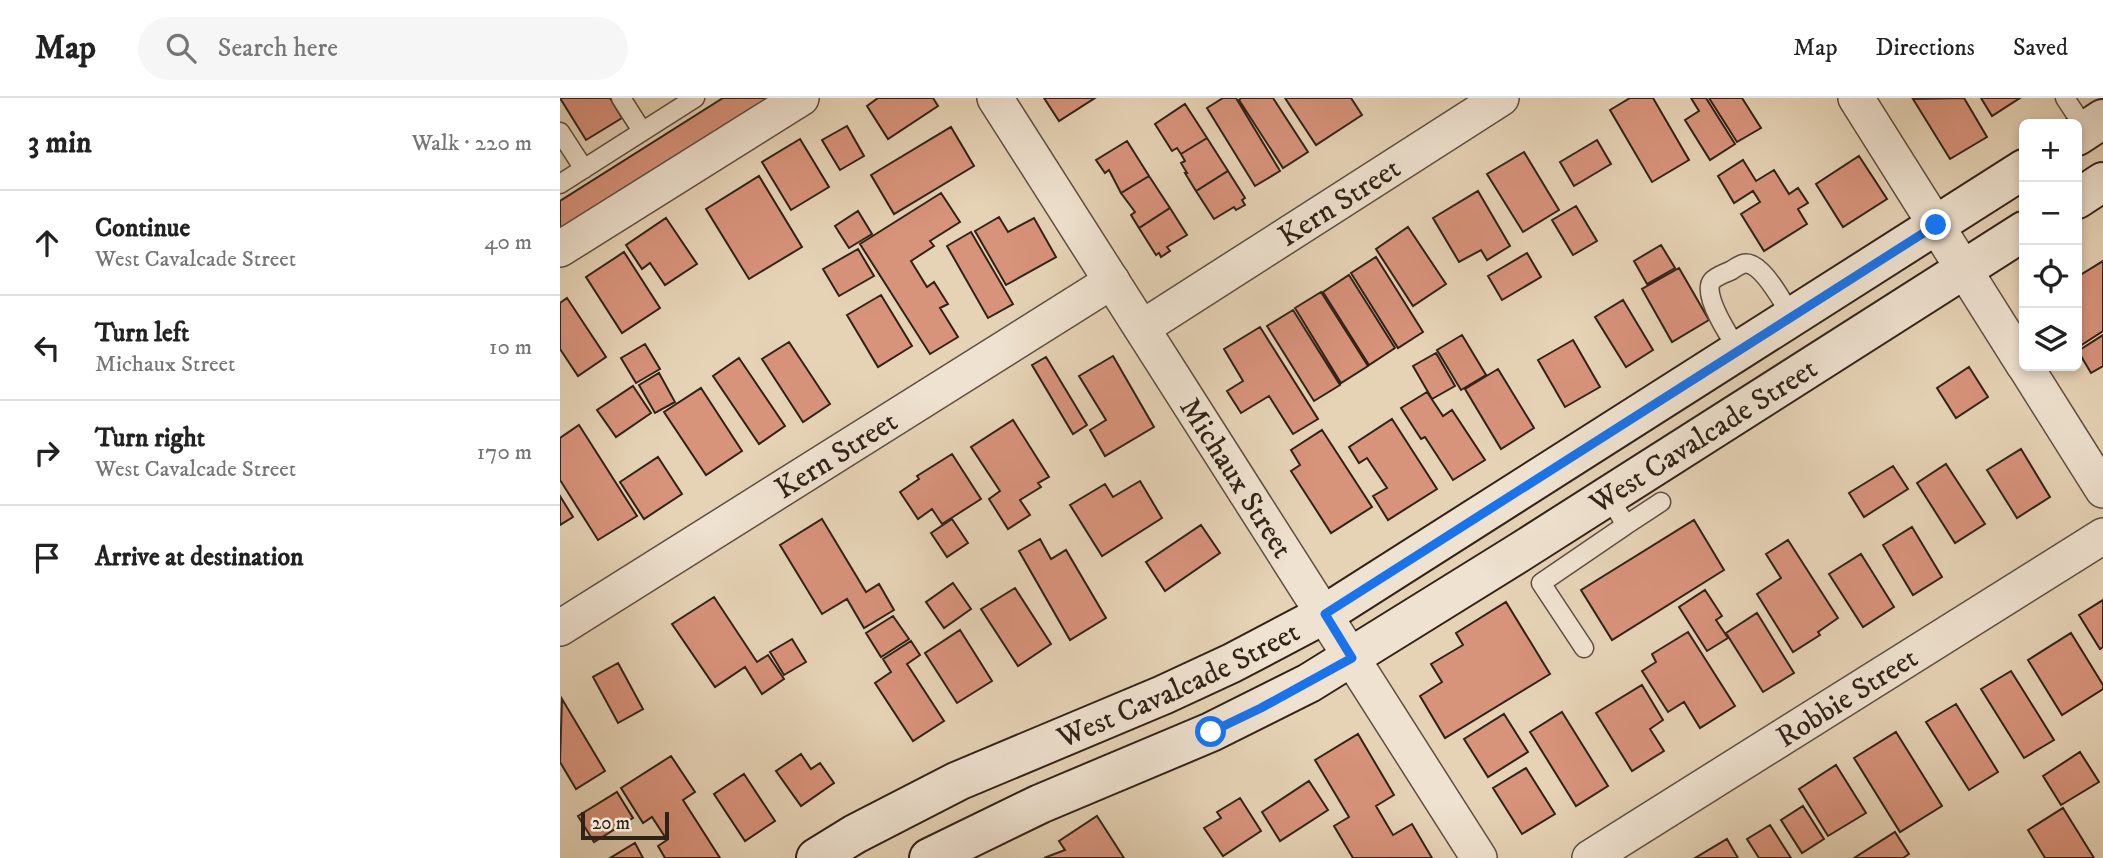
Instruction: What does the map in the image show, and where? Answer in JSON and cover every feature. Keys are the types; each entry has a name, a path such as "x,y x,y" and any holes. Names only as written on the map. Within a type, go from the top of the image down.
{"main road":[{"name":"West Cavalcade Street","path":"816,858 862,846 958,780 1163,695 1232,663 1325,614 2019,172"},
{"path":"2082,196 2103,182"},
{"name":"West Cavalcade Street","path":"929,858 1040,804 1261,708 1352,658 1531,568 1964,269 2019,235"}],"street":[{"path":"560,249 801,98"},
{"name":"Michaux Street","path":"995,98 1479,858"},
{"name":"Kern Street","path":"1143,328 1501,98"},
{"path":"1856,98 2019,356"},
{"name":"Kern Street","path":"560,628 1112,281"},
{"path":"2029,371 2103,490"},
{"name":"Robbie Street","path":"1590,858 2103,536"}],"lane":[{"path":"621,98 642,131"},
{"path":"560,184 695,98"},
{"path":"2065,98 2089,128"},
{"path":"560,132 584,169"},
{"path":"1739,351 1712,300 1712,281 1743,263 1750,263 1760,272 1792,317"},
{"path":"1617,511 1661,502"},
{"path":"1531,568 1584,648"}],"building":[{"path":"560,98 610,98 622,118 586,140"},
{"path":"723,98 776,98 560,234 560,201"},
{"path":"878,98 933,98 938,106 888,139 867,106"},
{"path":"1044,98 1095,98 1059,121"},
{"path":"1223,98 1236,98 1280,171 1255,186 1207,108"},
{"path":"1273,98 1308,152 1283,168 1239,100"},
{"path":"1285,98 1351,98 1362,115 1316,145"},
{"path":"1630,98 1653,98 1689,160 1652,182 1610,110"},
{"path":"1691,98 1706,98 1735,144 1710,160 1685,120 1699,111"},
{"path":"1709,98 1742,98 1761,128 1737,142"},
{"path":"1964,98 1987,137 1950,159 1913,99"},
{"path":"1981,98 2020,98 1992,116"},
{"path":"1185,104 1207,138 1181,154 1177,148 1172,151 1155,124"},
{"path":"847,126 864,156 840,170 822,140"},
{"path":"951,127 974,166 894,214 871,175"},
{"path":"1207,138 1228,171 1196,191 1185,173 1181,163 1185,161 1181,154"},
{"path":"800,139 829,187 791,210 762,162"},
{"path":"1597,140 1611,164 1574,186 1560,162"},
{"path":"1127,141 1149,176 1121,193 1109,170 1105,173 1096,160"},
{"path":"1524,152 1559,210 1523,232 1487,174"},
{"path":"1859,156 1887,199 1843,227 1816,184"},
{"path":"1743,160 1756,181 1774,170 1789,194 1798,188 1808,203 1798,209 1807,224 1764,251 1741,214 1760,202 1753,191 1734,203 1718,176"},
{"path":"1228,171 1245,198 1242,200 1245,205 1236,210 1234,207 1214,219 1196,191"},
{"path":"759,176 802,247 749,279 706,209"},
{"path":"1149,176 1170,208 1139,228 1131,215 1135,212 1121,193"},
{"path":"1478,191 1510,246 1487,260 1481,250 1459,262 1433,218"},
{"path":"941,193 960,222 930,241 934,246 911,261 927,287 934,282 948,304 940,308 958,337 930,354 860,244"},
{"path":"1576,206 1597,241 1573,255 1552,220"},
{"path":"1170,208 1187,235 1167,247 1170,251 1161,257 1159,253 1156,255 1139,228"},
{"path":"858,211 872,234 849,248 835,226"},
{"path":"999,217 1008,232 1034,218 1056,257 1006,285 975,231"},
{"path":"666,218 697,264 665,285 650,263 642,269 626,245"},
{"path":"1408,227 1446,284 1413,306 1376,249"},
{"path":"971,232 1013,304 988,318 947,246"},
{"path":"1661,245 1675,268 1647,284 1634,261"},
{"path":"858,249 874,276 839,296 823,269"},
{"path":"624,252 660,308 622,333 586,277"},
{"path":"1527,253 1541,277 1502,300 1488,276"},
{"path":"1376,257 1423,332 1398,348 1351,273"},
{"path":"2103,261 2103,331 2082,345 2082,308 2082,274"},
{"path":"1679,268 1709,320 1672,342 1642,289"},
{"path":"1349,275 1395,348 1369,365 1323,292"},
{"path":"1321,292 1368,366 1341,383 1295,308"},
{"path":"881,295 912,346 878,367 847,315"},
{"path":"567,298 606,357 578,376 560,349 560,303"},
{"path":"1623,300 1653,350 1626,367 1595,317"},
{"path":"1293,310 1340,385 1314,401 1267,326"},
{"path":"1260,327 1318,419 1293,434 1269,396 1241,413 1227,391 1243,381 1224,349"},
{"path":"1462,335 1486,375 1461,390 1437,350"},
{"path":"2103,335 2103,366 2091,373 2082,358 2082,348"},
{"path":"1573,340 1600,387 1565,407 1538,360"},
{"path":"789,342 830,404 803,422 762,359"},
{"path":"645,344 660,369 636,383 621,358"},
{"path":"1436,353 1455,386 1432,399 1413,366"},
{"path":"1113,356 1154,427 1105,456 1090,430 1106,420 1079,376"},
{"path":"1046,357 1087,425 1073,434 1032,365"},
{"path":"739,358 785,426 759,444 713,376"},
{"path":"1969,367 1988,397 1956,418 1937,388"},
{"path":"1498,369 1534,428 1501,449 1465,389"},
{"path":"659,373 675,402 655,413 639,385"},
{"path":"633,386 651,413 616,437 597,410"},
{"path":"701,388 742,451 706,475 664,412"},
{"path":"1427,392 1443,416 1452,410 1485,460 1453,480 1425,437 1421,439 1401,408"},
{"path":"1392,419 1437,489 1388,520 1373,496 1387,488 1367,458 1359,463 1349,447"},
{"path":"1013,420 1049,477 1038,483 1041,487 1020,500 1030,515 1008,529 989,499 1000,491 971,447"},
{"path":"579,425 637,516 598,540 560,480 560,438"},
{"path":"1322,430 1372,507 1331,533 1291,471 1300,465 1291,450"},
{"path":"2021,449 2050,497 2017,518 1987,470"},
{"path":"952,454 981,499 942,524 932,509 918,519 900,492 919,479 917,476"},
{"path":"658,457 682,494 644,519 620,482"},
{"path":"1946,464 1985,524 1955,543 1917,483"},
{"path":"1893,466 1908,489 1864,517 1849,493"},
{"path":"1140,481 1162,518 1102,556 1070,505 1105,484 1113,497"},
{"path":"560,496 573,517 560,525"},
{"path":"822,519 866,592 879,584 894,610 864,628 847,599 822,614 780,545"},
{"path":"952,519 968,543 947,557 931,533"},
{"path":"1694,520 1724,570 1612,640 1581,590"},
{"path":"1201,525 1220,553 1165,591 1146,562"},
{"path":"1912,527 1942,577 1913,595 1883,545"},
{"path":"1040,539 1051,559 1066,550 1106,618 1070,640 1019,551"},
{"path":"1788,540 1838,618 1818,632 1820,635 1793,652 1757,594 1781,578 1766,554"},
{"path":"1861,554 1894,607 1863,627 1829,574"},
{"path":"953,583 971,609 944,628 926,602"},
{"path":"1015,588 1051,644 1018,666 981,609"},
{"path":"1705,590 1722,616 1716,620 1728,638 1707,651 1679,607"},
{"path":"714,597 757,662 768,655 784,679 762,694 745,667 715,687 672,624"},
{"path":"2103,600 2103,647 2100,649 2079,615"},
{"path":"1506,602 1550,674 1445,738 1420,696 1442,682 1431,664 1463,645 1456,633"},
{"path":"1757,613 1794,673 1763,692 1726,633"},
{"path":"893,616 909,639 881,657 866,633"},
{"path":"960,630 992,681 957,703 925,653"},
{"path":"1688,632 1735,706 1700,728 1684,702 1668,712 1642,671 1656,662 1652,654"},
{"path":"2071,633 2103,689 2062,715 2028,660"},
{"path":"792,639 806,662 784,675 770,652"},
{"path":"911,641 920,655 907,664 944,721 913,741 875,683 891,672 883,659"},
{"path":"618,663 643,709 618,723 593,677"},
{"path":"2011,671 2054,740 2024,758 1981,689"},
{"path":"1642,685 1663,720 1650,729 1664,751 1632,771 1596,713"},
{"path":"562,699 605,771 576,789 560,762"},
{"path":"1956,704 1998,772 1969,790 1926,722"},
{"path":"1562,712 1608,786 1576,806 1530,732"},
{"path":"1504,714 1528,752 1488,777 1464,739"},
{"path":"1896,732 1942,806 1900,832 1854,758"},
{"path":"1358,734 1394,795 1376,806 1393,835 1412,824 1432,858 1353,858 1334,826 1349,817 1315,760"},
{"path":"2080,752 2099,782 2061,805 2043,776"},
{"path":"801,754 811,769 820,763 834,783 801,806 776,771"},
{"path":"671,756 695,792 683,800 720,858 665,858 658,846 667,840 652,817 643,823 621,788"},
{"path":"1836,765 1866,813 1828,836 1799,789"},
{"path":"1526,768 1555,814 1522,834 1493,788"},
{"path":"744,774 775,821 745,841 714,794"},
{"path":"1309,781 1328,810 1280,841 1262,812"},
{"path":"617,792 633,818 594,842 578,816"},
{"path":"1240,798 1261,831 1223,856 1204,828 1221,818 1217,812"},
{"path":"1803,806 1824,839 1802,853 1781,820"},
{"path":"2063,808 2094,858 2045,858 2028,830"},
{"path":"1097,816 1124,858 1044,858 1065,850 1059,841"},
{"path":"1770,825 1791,858 1759,858 1747,839"},
{"path":"1895,832 1909,854 1903,858 1854,858"},
{"path":"1727,839 1738,858 1695,858"},
{"path":"635,843 643,858 610,858"}],"route":[{"path":"1211,732 1309,683 1352,658 1325,614 1936,225"}]}
